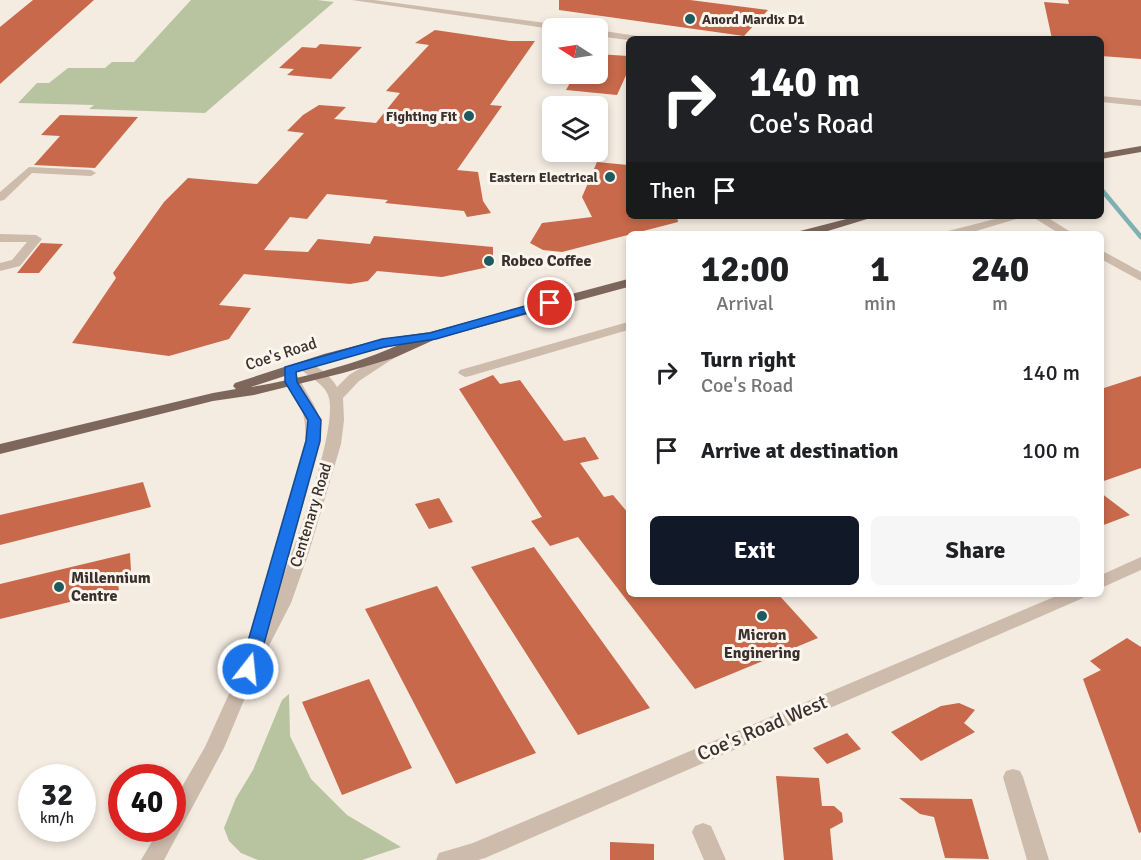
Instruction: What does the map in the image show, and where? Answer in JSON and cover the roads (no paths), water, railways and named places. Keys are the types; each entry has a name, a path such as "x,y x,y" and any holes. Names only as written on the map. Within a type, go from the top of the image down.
{"main road":[{"path":"1104,155 1141,149"},
{"path":"815,231 860,219"},
{"name":"Coe's Road","path":"0,449 213,397 382,343 431,336 626,284"},
{"name":"Coe's Road","path":"318,375 389,355 431,336"}],"street":[{"path":"356,0 542,25"},
{"path":"608,35 626,37"},
{"path":"1104,99 1141,103"},
{"path":"0,198 29,170 91,173"},
{"path":"963,231 1009,219"},
{"path":"1042,219 1063,231"},
{"path":"0,238 36,239 16,263 0,267"},
{"path":"1104,256 1141,277"},
{"path":"465,373 626,327"},
{"path":"295,372 318,375 327,382 336,397 354,378 389,355"},
{"name":"Centenary Road","path":"248,669 313,441 315,420 304,399 295,372"},
{"name":"Centenary Road","path":"186,801 214,748 248,669 282,603 301,552 333,444 337,420 336,397"},
{"path":"1104,581 1141,563"},
{"name":"Coe's Road West","path":"447,860 477,851 1070,597"},
{"path":"1013,777 1038,860"},
{"path":"702,832 715,860"},
{"name":"Centenary Road","path":"152,860 163,842"}],"waterway":[{"path":"1104,193 1141,237"}],"place":[{"name":"Anord Mardix D1","path":"690,19"},
{"name":"Fighting Fit","path":"469,116"},
{"name":"Eastern Electrical","path":"610,177"},
{"name":"Robco Coffee","path":"489,261"},
{"name":"Millennium Centre","path":"59,587"},
{"name":"Micron Enginering","path":"762,616"}]}
